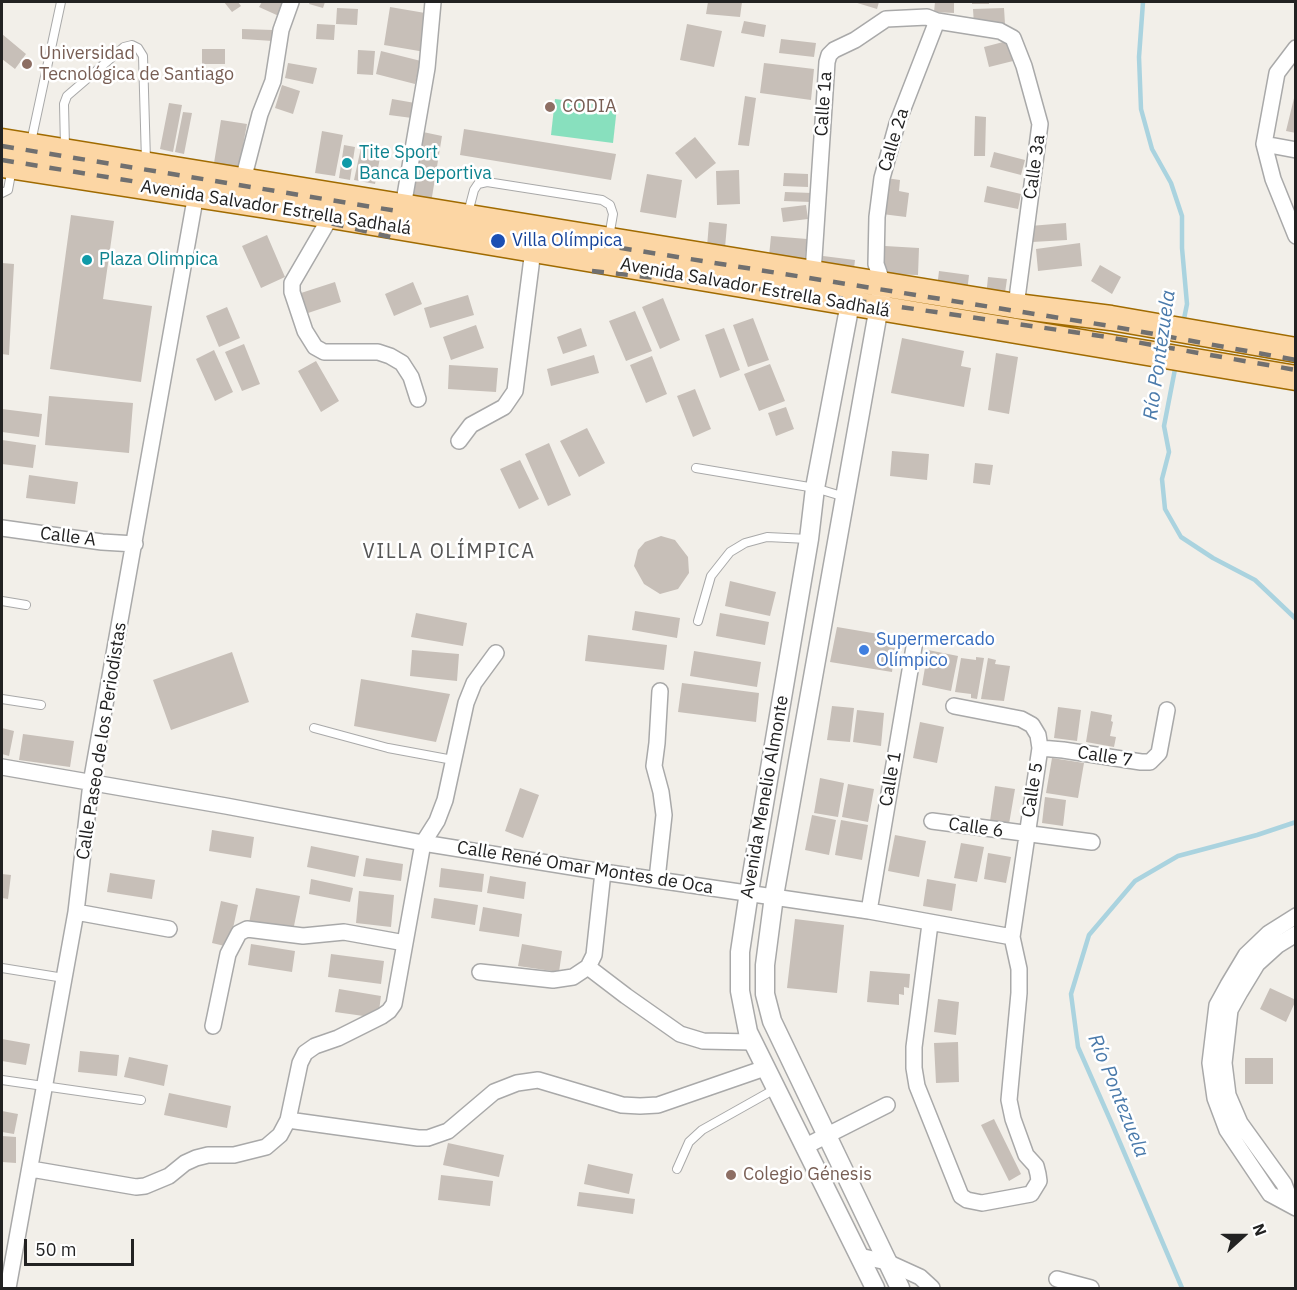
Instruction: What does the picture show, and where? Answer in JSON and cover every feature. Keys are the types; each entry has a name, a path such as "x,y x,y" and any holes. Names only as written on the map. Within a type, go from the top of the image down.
{"main road":[{"name":"Avenida Salvador Estrella Sadhalá","path":"2,141 813,273 854,279 879,274 1016,306 1111,318 1296,350"},
{"name":"Avenida Salvador Estrella Sadhalá","path":"7,166 331,216 1296,378"}],"street":[{"path":"243,180 260,114 273,81 281,30 291,2"},
{"path":"403,207 427,68 433,2"},
{"name":"Calle 1a","path":"813,273 829,55 886,19 927,17 937,21"},
{"name":"Calle 2a","path":"879,274 877,217 882,178 897,124 937,21"},
{"name":"Calle 3a","path":"937,21 1000,31 1013,38 1035,105 1040,124 1016,306"},
{"path":"1296,48 1277,73 1264,144 1273,179 1296,236"},
{"path":"1264,144 1296,150"},
{"name":"Calle Paseo de los Periodistas","path":"8,1288 76,912 91,783 196,194"},
{"path":"331,216 292,283 292,292 305,331 315,346 324,351 378,352 402,363 411,377 418,399"},
{"path":"459,441 471,425 504,407 515,391 533,250"},
{"name":"Avenida Menelio Almonte","path":"879,274 878,309 774,896 765,965 765,994 772,1021 900,1288"},
{"name":"Avenida Menelio Almonte","path":"854,279 815,488 809,539 748,892 740,952 740,991 745,1022 752,1042 875,1288"},
{"name":"Calle A","path":"2,528 102,542 135,544"},
{"name":"Calle 1","path":"869,911 914,647"},
{"path":"31,1169 136,1187 145,1186 169,1176 185,1163 196,1158 208,1155 234,1155 266,1147 280,1135 288,1120 300,1063 305,1053 315,1046 382,1017 394,1004 423,843 446,800 466,703 474,683 496,653"},
{"path":"657,879 664,815 654,766 660,691"},
{"name":"Calle 5","path":"954,706 1021,718 1032,725 1038,735 1040,748 1012,937"},
{"name":"Calle 7","path":"1040,748 1150,762 1159,753 1167,710"},
{"name":"Calle René Omar Montes de Oca","path":"2,767 423,843 869,911 930,924 1012,937"},
{"name":"Calle 6","path":"932,821 1092,842"},
{"path":"480,972 553,980 573,977 588,967 594,955 603,872"},
{"path":"76,912 169,929"},
{"path":"1294,921 1269,933 1246,955 1228,985 1217,1005 1210,1063 1215,1098 1227,1130 1270,1194 1294,1207"},
{"path":"930,924 914,1047 917,1086 961,1196 967,1200 982,1203 1031,1194 1039,1182 1036,1166 1026,1155 1009,1100 1019,993 1019,969 1012,937"},
{"path":"213,1026 228,954 239,933 247,929 303,936 344,932 405,943"},
{"path":"1294,1207 1290,1181 1240,1123 1228,1095 1224,1063 1230,1010 1240,992 1257,964 1278,945 1296,934"},
{"path":"588,967 680,1034 703,1041 752,1042"},
{"path":"288,1120 428,1138 448,1131 494,1092 517,1083 538,1080 622,1105 658,1105 765,1068"},
{"path":"804,1147 886,1105"},
{"path":"1270,1194 1290,1181"},
{"path":"859,1256 886,1262 920,1277 932,1288"},
{"path":"1056,1279 1091,1288"}],"lane":[{"path":"30,146 61,2"},
{"path":"65,151 64,104 68,96 124,47 132,45 138,48 143,56 146,165"},
{"path":"2,193 8,190 7,166"},
{"path":"467,217 474,190 478,184 498,183 602,200 610,205 613,214 609,240"},
{"path":"696,468 815,488 845,497"},
{"path":"698,621 711,576 730,552 745,543 767,537 809,539"},
{"path":"2,601 26,605"},
{"path":"2,699 41,705"},
{"path":"314,728 388,748 453,760"},
{"path":"2,968 64,978"},
{"path":"2,1080 141,1100"},
{"path":"677,1169 689,1142 702,1130 775,1089"}],"green space":[{"path":"555,99 617,107 613,143 551,135"}],"building":[{"path":"224,2 238,2 241,6 232,12"},
{"path":"262,2 288,2 281,17 259,7"},
{"path":"310,2 325,2 323,8 309,4"},
{"path":"708,2 742,2 740,17 706,14"},
{"path":"854,2 879,2 877,9"},
{"path":"935,2 954,2 954,13 934,12"},
{"path":"972,2 989,2 989,4 972,4"},
{"path":"390,7 431,14 425,52 384,45"},
{"path":"337,8 358,9 357,25 336,24"},
{"path":"1004,8 1005,24 974,25 973,9"},
{"path":"744,21 766,25 764,37 741,33"},
{"path":"317,24 335,25 334,40 316,39"},
{"path":"687,24 722,31 714,67 680,60"},
{"path":"242,29 273,30 273,41 242,39"},
{"path":"2,34 26,54 15,69 2,59"},
{"path":"781,39 816,43 814,57 779,53"},
{"path":"1007,41 1013,61 989,67 984,47"},
{"path":"202,49 225,49 225,64 202,64"},
{"path":"358,50 375,51 373,75 357,74"},
{"path":"381,51 421,61 415,84 376,74"},
{"path":"288,63 317,68 313,84 285,78"},
{"path":"764,63 814,69 811,100 760,93"},
{"path":"282,85 300,91 293,114 275,108"},
{"path":"1296,94 1296,133 1286,131"},
{"path":"745,96 756,98 749,146 738,145"},
{"path":"392,99 415,103 412,118 389,115"},
{"path":"169,103 182,105 173,152 160,149"},
{"path":"183,112 192,113 184,154 175,152"},
{"path":"975,116 986,117 985,156 974,156"},
{"path":"221,120 247,124 239,167 214,163"},
{"path":"464,129 616,154 611,180 460,155"},
{"path":"322,131 343,135 335,176 315,173"},
{"path":"423,132 442,136 431,203 412,200"},
{"path":"695,137 716,163 696,179 675,153"},
{"path":"362,143 382,147 375,184 354,180"},
{"name":"Tite Sport Banca Deportiva","path":"344,145 355,147 350,180 339,178"},
{"path":"994,152 1025,160 1021,175 990,167"},
{"path":"739,170 740,204 717,205 716,171"},
{"path":"784,173 808,174 808,187 783,186"},
{"path":"647,174 682,180 676,218 640,212"},
{"path":"886,178 900,180 899,191 909,193 906,217 882,214"},
{"path":"987,186 1021,194 1018,209 984,202"},
{"path":"785,192 812,193 811,202 784,201"},
{"path":"806,205 808,219 783,222 781,208"},
{"name":"Plaza Olimpica","path":"71,215 114,221 103,299 152,306 141,382 50,369"},
{"path":"709,222 727,224 725,248 707,247"},
{"path":"1066,223 1067,240 1032,242 1030,226"},
{"path":"267,235 285,277 261,288 242,246"},
{"path":"771,236 807,239 805,259 769,256"},
{"path":"1080,243 1082,266 1038,271 1036,249"},
{"path":"885,246 919,248 918,275 884,274"},
{"path":"823,256 855,260 853,277 821,273"},
{"path":"2,263 14,264 9,355 2,354"},
{"path":"1100,265 1121,277 1112,294 1091,281"},
{"path":"939,271 969,275 967,292 937,288"},
{"path":"988,277 1007,279 1004,300 986,297"},
{"path":"335,282 341,302 308,313 301,293"},
{"path":"413,282 422,304 394,316 385,294"},
{"path":"468,295 474,315 430,328 424,308"},
{"path":"663,298 680,340 660,349 642,307"},
{"path":"227,307 240,338 219,347 206,316"},
{"path":"635,311 652,351 626,361 609,321"},
{"path":"753,318 769,360 748,367 733,325"},
{"path":"476,325 484,348 451,360 443,337"},
{"path":"581,328 587,346 563,354 557,337"},
{"path":"724,328 740,370 720,378 705,335"},
{"path":"902,338 964,351 961,366 971,368 964,407 891,393"},
{"path":"244,344 260,384 242,391 225,352"},
{"path":"214,350 233,392 215,401 196,359"},
{"path":"996,353 1018,357 1009,414 988,410"},
{"path":"594,355 599,373 551,386 547,369"},
{"path":"652,356 667,394 646,403 630,365"},
{"path":"316,361 339,401 321,412 298,371"},
{"path":"770,364 785,401 759,411 744,374"},
{"path":"449,365 498,368 496,392 448,389"},
{"path":"695,389 711,429 693,437 677,396"},
{"path":"49,396 133,403 129,453 45,445"},
{"path":"786,407 794,429 776,436 768,413"},
{"path":"2,409 42,414 39,437 2,432"},
{"path":"587,428 605,463 579,477 560,441"},
{"path":"2,440 36,445 33,468 2,464"},
{"path":"549,443 571,495 548,506 525,454"},
{"path":"892,451 929,454 927,480 890,476"},
{"path":"520,460 539,499 519,509 500,469"},
{"path":"975,463 993,465 990,485 973,483"},
{"path":"29,475 78,482 75,504 26,498"},
{"path":"661,536 675,540 688,557 689,573 678,589 660,594 644,584 634,566 638,550 645,542"},
{"path":"730,581 776,592 770,616 725,606"},
{"path":"635,611 680,618 677,638 632,630"},
{"path":"416,613 467,623 463,646 411,637"},
{"path":"720,613 769,622 765,645 716,636"},
{"name":"Supermercado Olímpico","path":"837,627 896,637 892,672 830,662"},
{"path":"588,635 667,645 664,670 585,661"},
{"path":"412,650 459,654 457,681 410,676"},
{"path":"928,650 958,656 951,691 922,685"},
{"path":"694,651 761,662 757,687 690,676"},
{"path":"232,652 249,702 171,730 153,680"},
{"path":"976,657 984,658 977,699 971,698 971,694 955,692 961,658 976,660"},
{"path":"988,658 996,660 995,664 1010,666 1004,701 981,699"},
{"path":"361,679 450,694 436,742 354,726"},
{"path":"682,683 759,693 756,722 678,712"},
{"path":"832,706 854,708 850,742 827,740"},
{"path":"1058,707 1081,710 1077,741 1054,738"},
{"path":"857,710 884,713 881,746 853,742"},
{"path":"1091,711 1112,715 1110,736 1116,737 1114,747 1086,742"},
{"path":"920,722 944,727 937,763 913,758"},
{"path":"2,728 14,731 9,756 2,754"},
{"path":"23,734 74,741 70,767 19,760"},
{"path":"1052,758 1084,763 1078,798 1046,793"},
{"path":"820,778 844,783 838,817 814,813"},
{"path":"848,784 874,789 868,822 842,817"},
{"path":"995,786 1015,789 1009,824 990,821"},
{"path":"520,788 539,795 523,838 505,831"},
{"path":"1045,797 1066,800 1063,826 1042,823"},
{"path":"812,815 836,820 829,855 805,850"},
{"path":"841,820 868,825 862,860 835,855"},
{"path":"212,830 254,837 251,858 209,851"},
{"path":"895,835 926,841 919,877 888,871"},
{"path":"961,843 984,847 977,882 954,878"},
{"path":"311,846 359,856 355,877 307,867"},
{"path":"988,853 1011,857 1006,883 984,879"},
{"path":"366,858 403,864 401,881 363,876"},
{"path":"441,868 484,874 482,892 439,887"},
{"path":"110,873 155,880 152,899 107,892"},
{"path":"2,874 11,875 8,899 2,898"},
{"path":"490,876 526,882 524,899 487,893"},
{"path":"311,879 353,888 350,902 309,894"},
{"path":"927,879 956,884 952,911 923,906"},
{"path":"256,888 300,896 293,931 249,923"},
{"path":"359,891 394,895 391,927 356,923"},
{"path":"434,898 478,905 475,925 431,918"},
{"path":"221,901 238,905 229,947 212,943"},
{"path":"483,907 522,914 519,937 479,931"},
{"path":"795,919 844,925 837,993 787,988"},
{"path":"251,944 295,951 292,972 248,965"},
{"path":"522,944 562,951 559,972 518,966"},
{"path":"331,954 384,961 381,984 328,977"},
{"path":"870,971 910,974 909,988 904,987 904,995 899,994 899,1005 867,1002"},
{"path":"1270,988 1296,1000 1286,1022 1260,1009"},
{"path":"339,989 381,996 378,1018 335,1012"},
{"path":"938,999 959,1002 956,1035 934,1032"},
{"path":"2,1039 30,1044 26,1065 2,1061"},
{"path":"958,1042 959,1082 936,1083 934,1043"},
{"path":"80,1051 119,1055 117,1076 78,1072"},
{"path":"129,1057 168,1065 164,1086 124,1077"},
{"path":"1245,1058 1273,1058 1273,1084 1245,1084"},
{"path":"169,1093 231,1106 227,1128 164,1115"},
{"path":"2,1111 18,1114 14,1134 2,1132"},
{"path":"994,1119 1021,1174 1009,1181 981,1125"},
{"path":"2,1136 16,1137 16,1163 2,1162"},
{"path":"448,1143 504,1155 499,1177 443,1165"},
{"path":"588,1164 633,1174 629,1194 584,1184"},
{"path":"441,1175 493,1181 490,1206 438,1200"},
{"path":"579,1192 635,1199 633,1214 577,1206"}],"waterway":[{"name":"Río Pontezuela","path":"1143,2 1139,57 1141,109 1152,149 1171,183 1182,216 1182,248 1187,304 1183,324"},
{"name":"Río Pontezuela","path":"1176,364 1164,426 1169,452 1162,479 1165,509 1181,537 1213,558 1255,580 1296,619"},
{"name":"Río Pontezuela","path":"1182,1288 1078,1047 1071,994 1089,935 1135,881 1178,856 1296,822"}],"railway":[{"path":"2,146 403,212"},
{"path":"2,160 187,190 399,239"},
{"path":"596,244 1110,326 1296,360"},
{"path":"592,271 832,297 1107,337 1296,370"}],"place":[{"name":"Universidad Tecnológica de Santiago","path":"27,64"},
{"name":"CODIA","path":"550,107"},
{"name":"Tite Sport Banca Deportiva","path":"347,163"},
{"name":"Villa Olímpica","path":"498,241"},
{"name":"Plaza Olimpica","path":"87,260"},
{"name":"Supermercado Olímpico","path":"864,650"},
{"name":"Colegio Génesis","path":"731,1175"}],"district":[{"name":"VILLA OLÍMPICA","path":"449,552"}]}
